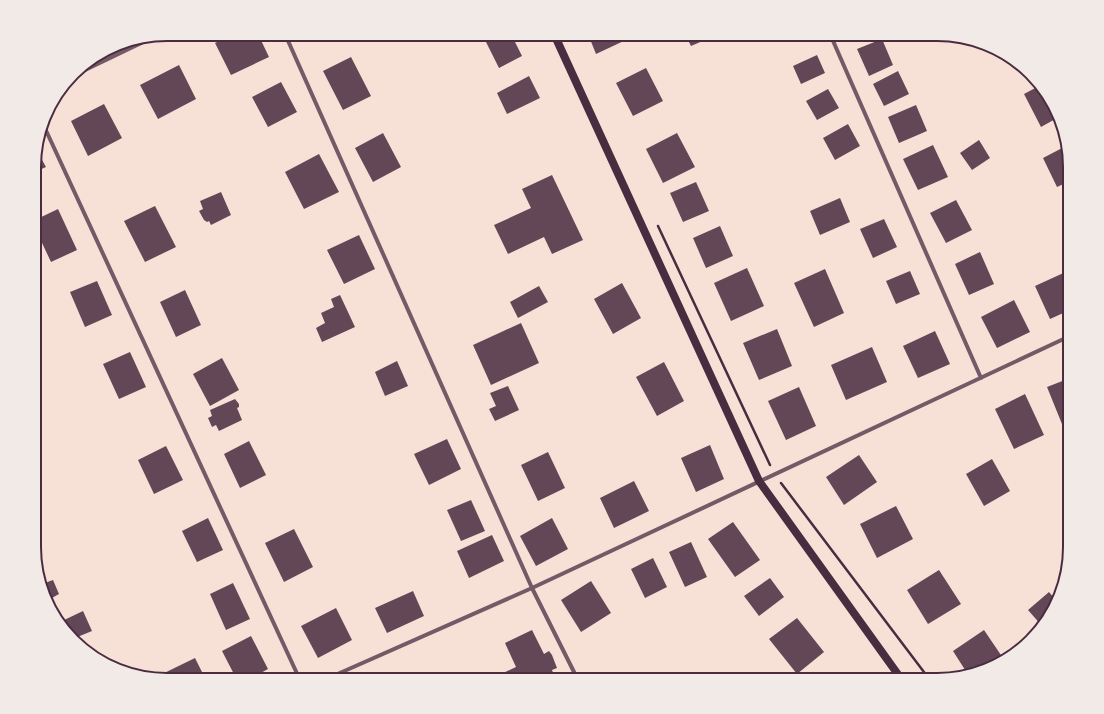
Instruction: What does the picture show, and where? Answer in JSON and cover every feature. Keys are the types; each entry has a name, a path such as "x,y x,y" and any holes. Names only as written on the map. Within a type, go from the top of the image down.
{"main road":[{"path":"557,41 759,481 897,673"}],"street":[{"path":"288,41 532,588 574,673"},
{"path":"833,41 981,378"},
{"path":"96,63 135,45"},
{"path":"46,131 297,673"},
{"path":"340,673 532,588 1063,339"}],"path":[{"path":"656,222 774,474 925,673"}],"building":[{"path":"219,41 261,41 269,57 231,75 215,43"},
{"path":"486,41 514,41 522,56 499,68"},
{"path":"591,41 624,41 596,54"},
{"path":"688,41 703,41 691,46"},
{"path":"877,41 883,41 893,65 869,76 857,49"},
{"path":"817,55 825,73 801,84 793,66"},
{"path":"351,57 371,96 343,110 323,71"},
{"path":"179,65 196,99 158,119 140,85"},
{"path":"646,68 663,101 633,116 616,83"},
{"path":"898,71 909,94 884,106 873,84"},
{"path":"529,76 540,98 507,114 497,93"},
{"path":"281,82 297,112 268,127 252,97"},
{"path":"1035,88 1046,104 1053,120 1041,127 1024,94"},
{"path":"828,89 839,108 817,120 806,101"},
{"path":"104,104 122,138 88,156 71,121"},
{"path":"916,105 927,131 899,143 888,117"},
{"path":"848,124 860,146 835,160 823,138"},
{"path":"383,133 401,167 373,182 355,148"},
{"path":"677,133 695,167 663,183 646,149"},
{"path":"979,140 990,158 972,170 960,153"},
{"path":"933,145 948,177 918,190 903,159"},
{"path":"1062,148 1063,184 1057,187 1043,158"},
{"path":"319,154 339,192 304,209 285,172"},
{"path":"42,159 46,167 41,169"},
{"path":"552,175 583,240 552,254 544,237 508,254 494,225 531,208 522,189"},
{"path":"696,182 709,211 683,222 670,193"},
{"path":"221,192 231,215 211,225 209,221 207,222 204,220 199,211 203,209 200,201"},
{"path":"840,198 850,222 820,235 810,211"},
{"path":"956,200 972,230 946,243 930,213"},
{"path":"155,206 176,247 145,262 124,221"},
{"path":"58,209 77,250 51,262 41,241 41,217"},
{"path":"884,219 897,247 873,258 860,229"},
{"path":"720,226 733,256 706,268 693,238"},
{"path":"359,235 375,269 344,284 327,250"},
{"path":"980,252 994,284 969,295 955,264"},
{"path":"747,268 764,306 731,321 714,283"},
{"path":"825,269 844,313 814,327 794,283"},
{"path":"910,271 920,294 896,304 886,281"},
{"path":"1063,273 1063,313 1050,319 1035,286"},
{"path":"97,281 112,315 85,327 70,292"},
{"path":"622,283 641,318 613,334 594,299"},
{"path":"539,286 548,302 518,318 510,302"},
{"path":"185,290 201,325 176,337 160,302"},
{"path":"340,295 355,327 322,342 316,328 325,323 321,313 334,307 331,299"},
{"path":"1014,300 1030,332 997,348 981,317"},
{"path":"521,323 539,363 491,385 473,345"},
{"path":"777,329 792,366 759,380 743,343"},
{"path":"935,331 950,364 918,378 903,346"},
{"path":"872,347 887,382 846,400 831,365"},
{"path":"130,352 146,387 119,399 103,364"},
{"path":"222,358 239,390 210,406 193,374"},
{"path":"397,361 408,386 385,396 375,372"},
{"path":"664,362 684,401 657,416 636,377"},
{"path":"1063,381 1063,427 1047,387"},
{"path":"508,386 519,410 495,421 489,409 496,406 490,393"},
{"path":"799,387 816,426 786,440 768,401"},
{"path":"1025,394 1044,435 1014,449 995,409"},
{"path":"235,399 239,404 239,407 237,408 242,420 219,431 216,425 212,427 208,418 212,416 210,410"},
{"path":"447,439 461,469 429,485 414,454"},
{"path":"249,441 266,475 240,488 224,454"},
{"path":"710,445 724,479 696,492 681,458"},
{"path":"166,446 183,480 154,494 138,460"},
{"path":"548,452 565,488 538,501 521,465"},
{"path":"859,455 877,482 844,505 826,477"},
{"path":"992,459 1010,491 984,506 966,474"},
{"path":"634,481 649,511 614,528 600,498"},
{"path":"471,500 485,531 461,541 447,510"},
{"path":"896,506 913,539 877,558 860,524"},
{"path":"208,518 223,550 197,562 182,531"},
{"path":"552,518 568,549 536,566 520,536"},
{"path":"733,522 760,560 735,577 708,539"},
{"path":"294,529 313,567 284,582 265,543"},
{"path":"492,535 504,561 469,578 457,551"},
{"path":"691,542 707,577 685,587 669,552"},
{"path":"653,558 667,587 645,598 631,569"},
{"path":"939,570 961,604 928,624 907,590"},
{"path":"770,578 784,597 759,616 744,596"},
{"path":"53,580 59,594 52,598 47,582"},
{"path":"591,581 611,613 581,632 561,600"},
{"path":"233,583 250,619 226,630 210,594"},
{"path":"413,591 424,616 387,633 375,608"},
{"path":"1049,592 1053,596 1038,622 1028,610"},
{"path":"336,608 352,640 318,658 301,626"},
{"path":"83,611 92,631 79,637 64,620"},
{"path":"797,618 824,652 798,673 796,673 769,639"},
{"path":"532,630 544,654 549,651 557,668 552,670 553,673 503,673 516,667 505,643"},
{"path":"984,630 1001,655 993,660 965,670 953,651"},
{"path":"251,636 268,669 261,673 233,673 222,651"},
{"path":"195,658 202,673 167,673 165,673"}]}
